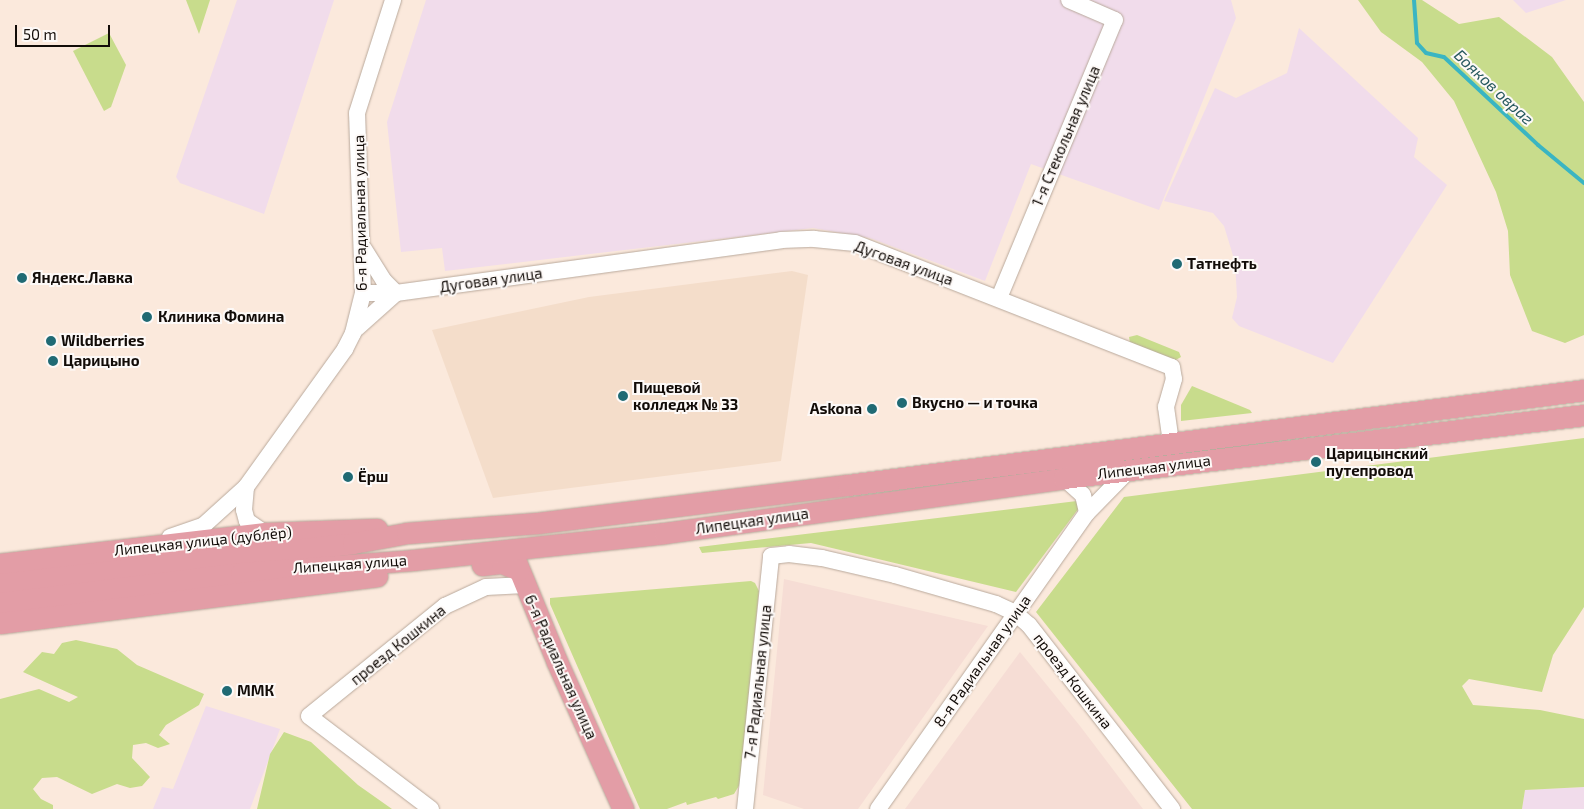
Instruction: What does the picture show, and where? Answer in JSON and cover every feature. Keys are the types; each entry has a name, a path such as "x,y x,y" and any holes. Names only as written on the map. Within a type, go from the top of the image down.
{"main road":[{"name":"Липецкая улица","path":"0,584 352,543 407,533 498,526 979,470 1171,442 1584,390"},
{"name":"Липецкая улица","path":"0,603 251,572 413,560 675,531 1064,478 1584,415"},
{"name":"6-я Радиальная улица","path":"498,526 510,549 623,809"},
{"name":"Липецкая улица (дублёр)","path":"0,564 144,545 265,533 366,528 407,533"},
{"path":"335,580 413,560"},
{"path":"0,623 335,580 502,563 522,577"}],"street":[{"name":"6-я Радиальная улица","path":"144,545 204,525 246,486 345,348 353,333 363,293 363,247 357,113 394,0"},
{"name":"1-я Стекольная улица","path":"999,298 1115,20 1069,0"},
{"name":"Дуговая улица","path":"363,293 396,293 781,240 814,239 855,243 1172,367 1174,379 1166,407 1171,442"},
{"path":"353,333 396,293 384,281 363,247"},
{"name":"8-я Радиальная улица","path":"878,809 1087,513 1129,470"},
{"path":"1064,478 1083,495 1087,513"},
{"path":"246,486 244,510 247,521 265,533"},
{"name":"проезд Кошкина","path":"771,556 804,555 865,567 996,604 1015,613 1029,625 1172,809"},
{"name":"7-я Радиальная улица","path":"745,809 771,556"},
{"name":"проезд Кошкина","path":"431,809 309,716 445,606 486,587 522,577"}],"shaded area":[{"path":"237,0 334,0 264,214 180,183 176,177"},
{"path":"426,0 1231,0 1236,18 1159,210 1031,164 985,281 870,238 813,228 445,271 442,248 401,252 387,122"},
{"path":"1513,0 1566,0 1526,13"},
{"path":"1299,28 1418,138 1414,157 1447,185 1333,363 1239,326 1232,318 1237,297 1235,262 1224,226 1213,213 1164,201 1215,88 1236,98 1287,73"},
{"name":"Пищевой колледж № 33","path":"792,271 808,275 781,461 493,498 432,330 589,297"},
{"path":"784,579 988,626 858,809 804,809 763,795"},
{"path":"1020,652 1080,726 1143,809 905,809"},
{"path":"206,706 280,729 250,809 153,809 162,787 173,789"},
{"path":"1584,787 1584,809 1522,809 1525,790"}],"green space":[{"path":"186,0 210,0 199,34"},
{"path":"1358,0 1422,0 1459,24 1499,17 1552,57 1584,102 1584,335 1565,343 1532,331 1510,275 1508,231 1496,192 1454,101 1422,62 1381,32"},
{"path":"109,33 126,65 111,107 104,111 73,51"},
{"path":"1137,335 1179,352 1181,357 1174,361 1130,343 1129,337"},
{"path":"1192,386 1250,410 1252,413 1181,421 1181,405"},
{"path":"1584,438 1584,607 1553,655 1542,692 1469,679 1462,686 1473,705 1540,710 1584,719 1584,787 1525,790 1522,809 1192,809 1036,612 1124,497"},
{"path":"1085,500 1016,592 811,543 702,553 699,547"},
{"path":"751,581 755,583 759,591 740,784 734,794 718,799 716,797 687,805 686,802 667,809 640,809 550,604 550,598"},
{"path":"76,640 117,649 137,665 204,694 199,705 166,725 159,735 170,744 158,748 146,743 133,745 132,758 150,777 142,786 130,788 117,784 92,794 57,777 42,778 33,789 41,799 53,805 53,809 0,809 0,699 39,689 69,702 78,697 23,672 42,652 54,654 62,643"},
{"path":"284,732 311,742 358,785 392,809 257,809 270,754"}],"waterway":[{"name":"Бояков овраг","path":"1414,0 1417,43 1426,53 1444,57 1538,145 1584,183"}],"place":[{"name":"Татнефть","path":"1177,264"},
{"name":"Яндекс.Лавка","path":"22,278"},
{"name":"Клиника Фомина","path":"147,317"},
{"name":"Wildberries","path":"51,341"},
{"name":"Царицыно","path":"53,361"},
{"name":"Пищевой колледж № 33","path":"623,396"},
{"name":"Вкусно — и точка","path":"902,403"},
{"name":"Askona","path":"872,409"},
{"name":"Царицынский путепровод","path":"1316,462"},
{"name":"Ёрш","path":"348,477"},
{"name":"ММК","path":"227,691"}]}
